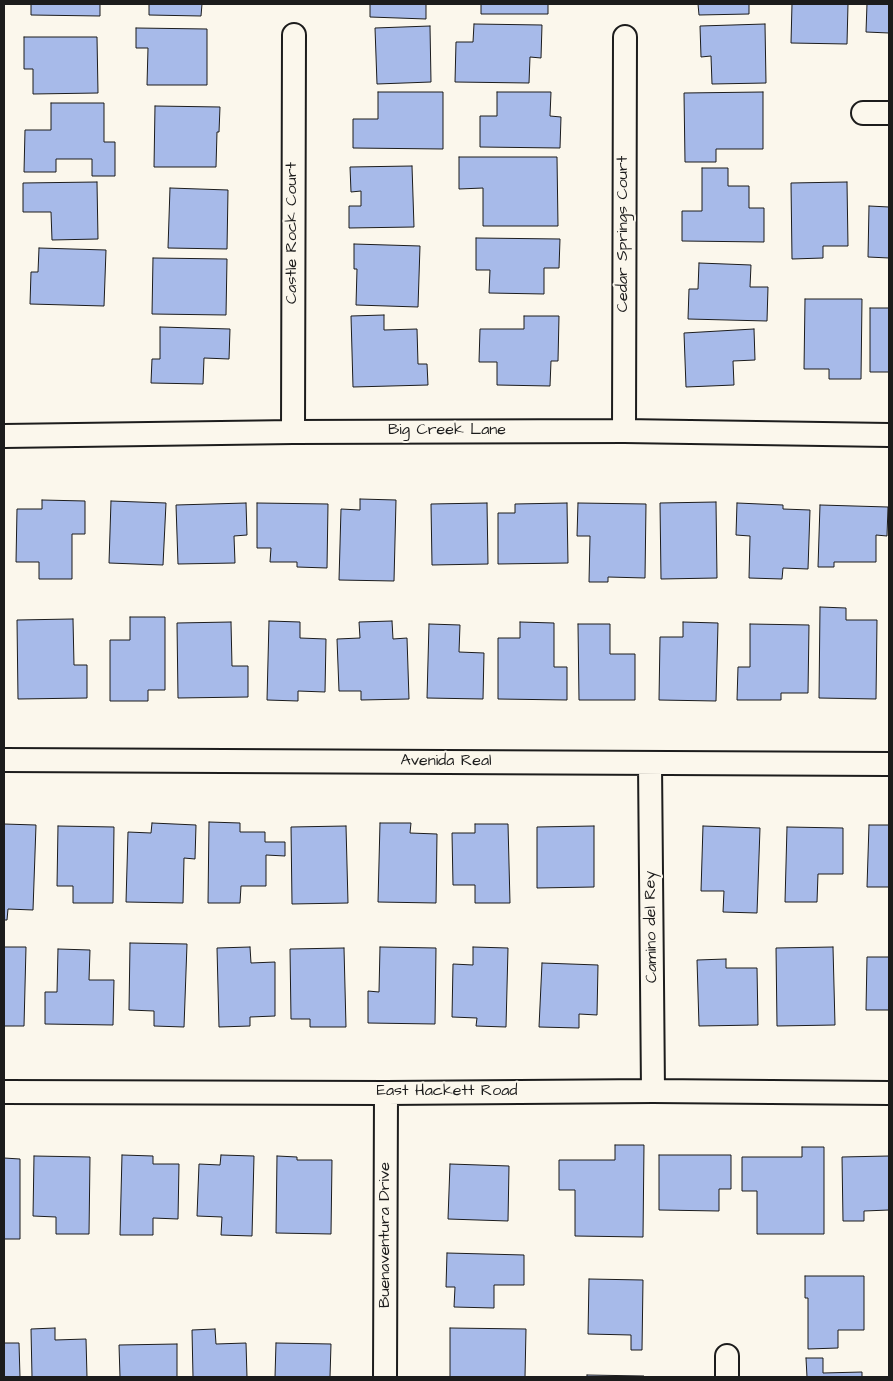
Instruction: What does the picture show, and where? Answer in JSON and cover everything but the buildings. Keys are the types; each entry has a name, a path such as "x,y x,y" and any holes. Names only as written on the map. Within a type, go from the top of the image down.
{"street":[{"name":"Castle Rock Court","path":"293,432 294,35"},
{"name":"Cedar Springs Court","path":"624,431 625,37"},
{"path":"863,113 889,113"},
{"name":"Big Creek Lane","path":"4,436 293,432 624,431 889,435"},
{"name":"Avenida Real","path":"4,760 889,764"},
{"name":"Camino del Rey","path":"650,764 653,1091"},
{"name":"East Hackett Road","path":"4,1092 386,1093 653,1091 889,1093"},
{"name":"Buenaventura Drive","path":"385,1377 386,1093"}]}
